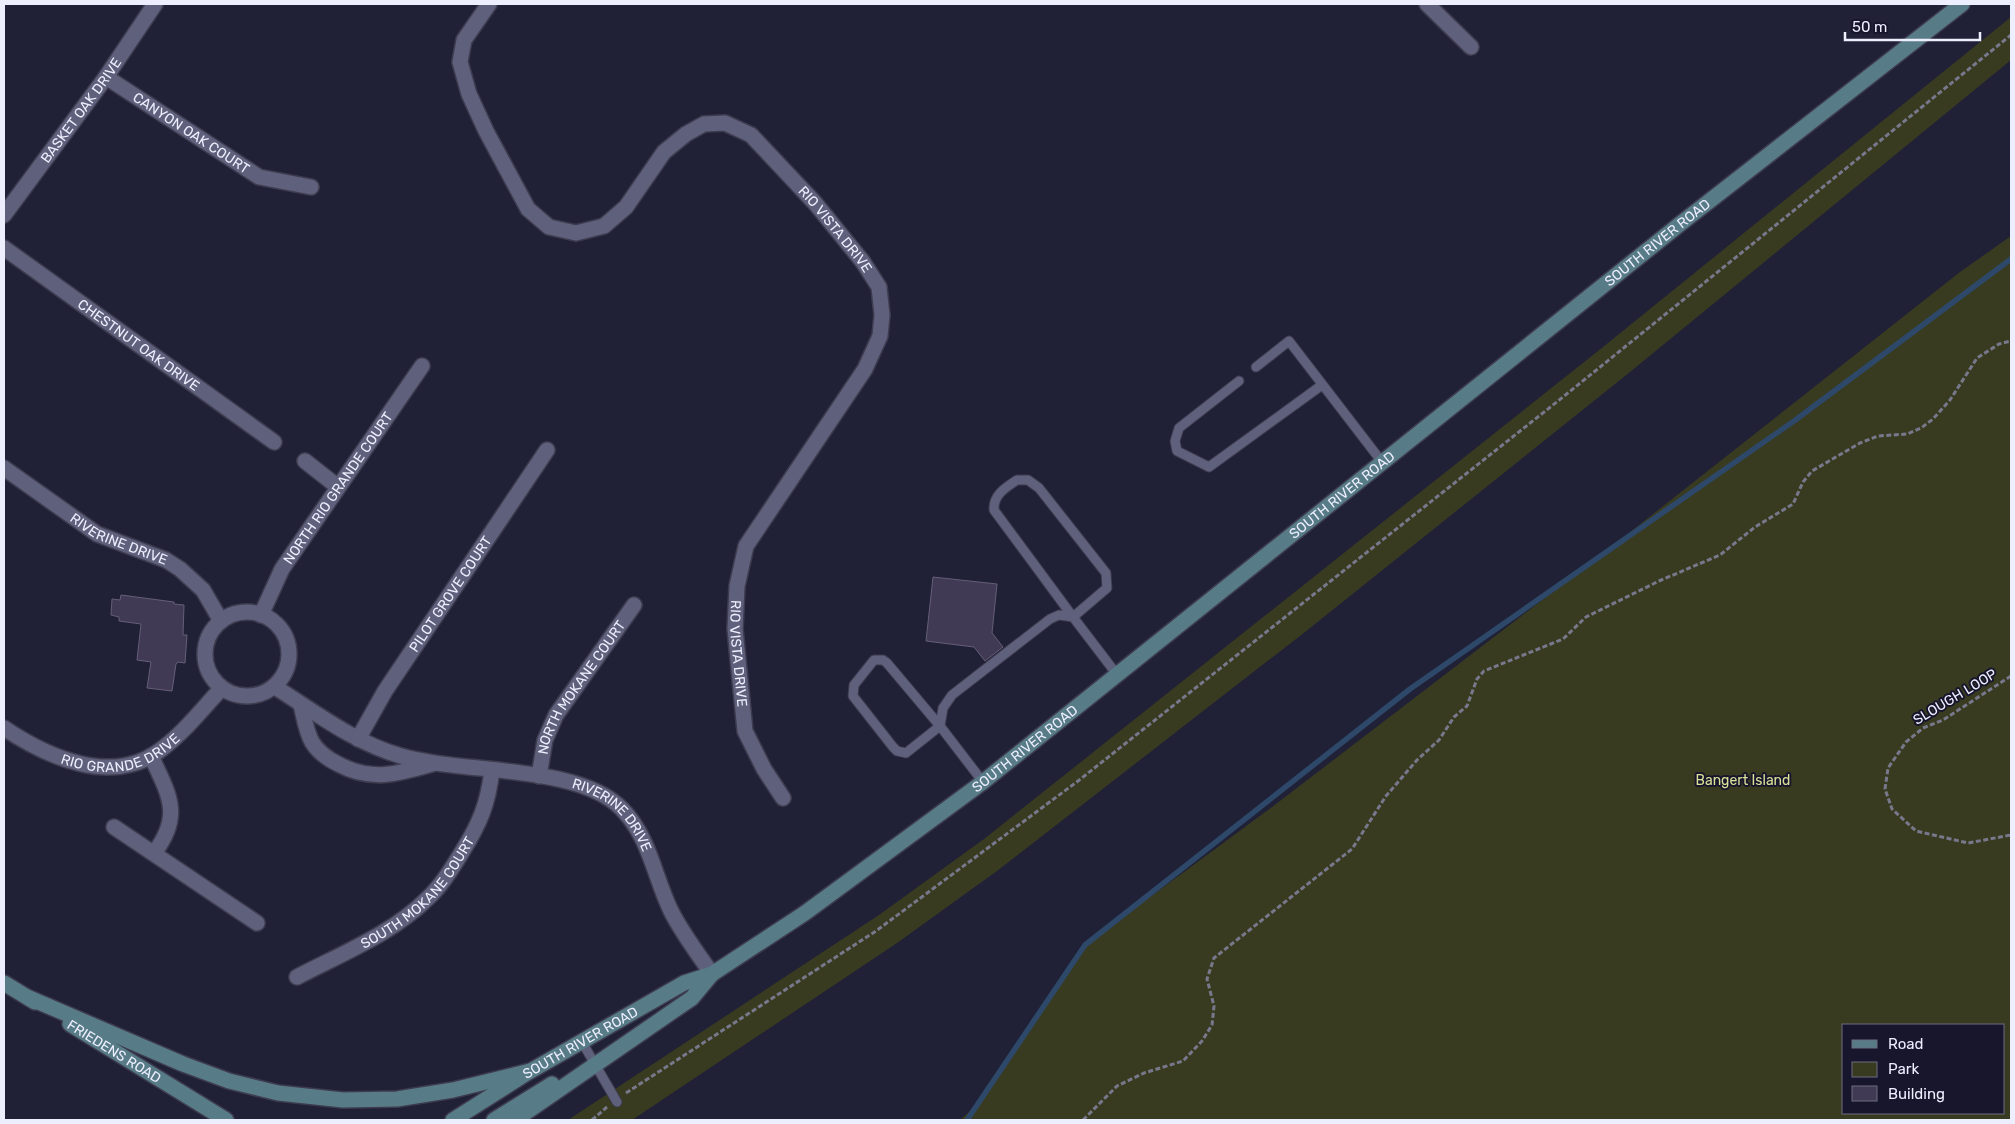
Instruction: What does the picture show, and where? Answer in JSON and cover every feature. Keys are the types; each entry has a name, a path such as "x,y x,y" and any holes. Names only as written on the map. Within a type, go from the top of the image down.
{"main road":[{"name":"SOUTH RIVER ROAD","path":"453,1120 530,1072 684,983 712,974 805,913 983,782 1118,676 1680,224 1962,4"},
{"name":"SOUTH RIVER ROAD","path":"515,1120 692,998 712,974"},
{"name":"FRIEDENS ROAD","path":"4,983 226,1120"},
{"path":"27,997 183,1064 229,1081 278,1093 343,1100 397,1099 453,1090 530,1072"},
{"path":"494,1120 546,1087 594,1064"}],"street":[{"name":"BASKET OAK DRIVE","path":"4,215 106,77 155,4"},
{"name":"RIO VISTA DRIVE","path":"489,4 464,40 460,62 469,94 528,209 550,228 576,233 604,226 626,207 664,152 686,134 704,124 725,123 751,135 765,149 815,203 863,262 879,287 882,315 880,336 865,369 746,546 737,586 735,629 745,731 764,769 783,798"},
{"path":"1427,4 1471,47"},
{"name":"CANYON OAK COURT","path":"106,77 259,177 311,188"},
{"name":"CHESTNUT OAK DRIVE","path":"4,248 274,442"},
{"name":"NORTH RIO GRANDE COURT","path":"261,615 282,569 422,366"},
{"name":"PILOT GROVE COURT","path":"358,739 385,692 547,450"},
{"path":"305,461 338,487"},
{"name":"RIVERINE DRIVE","path":"4,468 97,534 166,560 180,569 203,590 221,621"},
{"name":"NORTH MOKANE COURT","path":"539,776 545,740 556,715 634,605"},
{"path":"238,613 261,615 279,627 289,646 287,668 275,686 259,694 236,695 222,689 210,675 205,655 208,638 221,621 238,613"},
{"name":"RIVERINE DRIVE","path":"275,686 301,705 358,739 398,755 434,763 576,782 613,800 624,810 644,839 671,910 712,974"},
{"name":"RIO GRANDE DRIVE","path":"4,728 31,746 73,763 112,766 131,763 151,756 173,739 222,689"},
{"name":"RIVERINE DRIVE","path":"301,705 312,742 323,755 342,766 365,775 387,776 434,763"},
{"path":"151,756 168,792 172,813 168,833 154,853"},
{"name":"SOUTH MOKANE COURT","path":"297,977 393,926 428,898 449,873 478,826 489,795 492,770"},
{"path":"114,827 257,923"}],"lane":[{"path":"1256,367 1289,341 1382,462"},
{"path":"1238,381 1179,428 1175,441 1177,451 1209,467 1322,385"},
{"path":"983,782 940,726 883,660 874,660 854,686 856,701 897,751 906,753 940,726 943,708 952,695 1050,619 1059,615 1073,616 1107,588 1106,573 1039,488 1028,480 1017,480 999,493 995,499 994,510 1073,616 1118,676"},
{"path":"582,1042 617,1102"}],"path":[{"path":"592,1120 634,1088 876,931 1078,781 1558,401 2011,35"},
{"path":"1083,1120 1117,1086 1144,1073 1183,1061 1192,1054 1212,1025 1214,1006 1207,979 1214,958 1352,849 1386,796 1417,760 1439,740 1454,717 1467,706 1477,679 1484,671 1563,639 1586,617 1618,603 1659,581 1720,555 1755,527 1792,504 1803,482 1812,471 1860,443 1878,436 1907,434 1921,428 1933,419 1950,400 1977,358 1999,344 2011,341"},
{"name":"SLOUGH LOOP","path":"2011,676 1943,720 1923,728 1906,742 1888,768 1885,789 1892,809 1916,830 1968,843 2011,836"}],"green space":[{"path":"2011,17 2011,60 1630,372 1305,632 997,871 897,943 632,1120 568,1120 879,915 984,839 1603,347"},
{"name":"Bangert Island","path":"2011,236 2011,1120 960,1120 978,1104 1085,945 1272,807 1596,559 1960,272"}],"building":[{"path":"933,577 997,584 992,633 1003,647 985,661 974,647 926,641"},
{"path":"121,595 184,605 183,635 187,635 185,663 178,662 176,664 172,691 147,688 151,662 137,660 141,624 119,621 119,617 111,615 112,599 120,600"}],"waterway":[{"path":"967,1120 1085,945 1410,689 1794,421 2011,259"}]}
